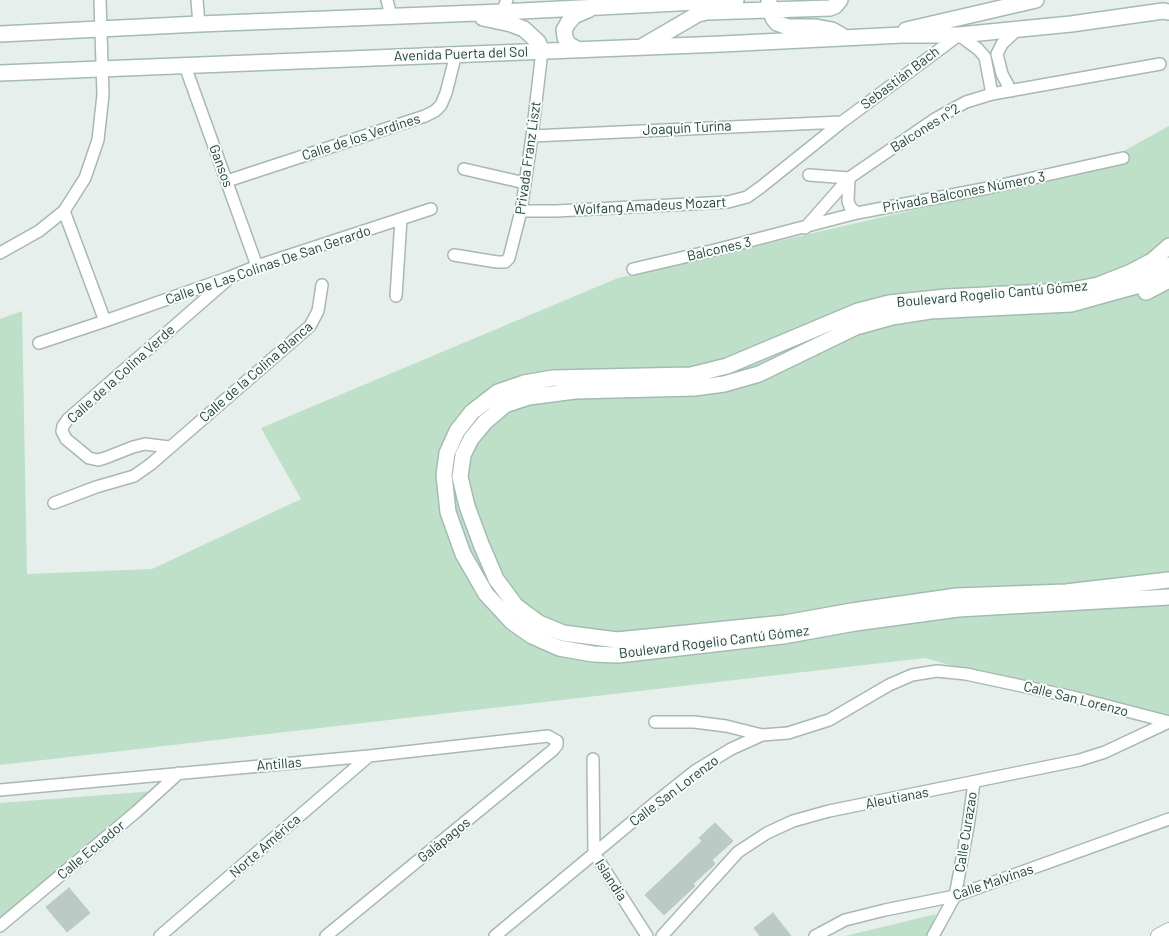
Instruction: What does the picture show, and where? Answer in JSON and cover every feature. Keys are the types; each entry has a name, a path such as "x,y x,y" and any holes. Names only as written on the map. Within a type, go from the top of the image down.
{"main road":[{"path":"0,34 456,13 505,6 596,7 736,0"},
{"path":"642,47 688,18 707,12 769,5 830,8 836,6 840,0"},
{"path":"902,35 911,28 1036,0"},
{"path":"660,4 667,10 670,16 671,29"},
{"path":"769,5 773,18 777,23 788,27 816,26 832,30 845,37"},
{"path":"577,49 568,44 564,30 574,16 596,7"},
{"name":"Avenida Puerta del Sol","path":"0,73 845,37 959,36 1019,28 1071,24 1163,11 1169,12"},
{"path":"456,13 511,24 524,29 538,42 542,51"},
{"name":"Boulevard Rogelio Cantú Gómez","path":"1169,246 1131,272 1098,285 1067,291 946,297 889,303 858,311 727,366 691,375 553,378 524,383 498,392 472,412 457,431 447,453 444,476 448,512 463,554 486,594 512,622 532,636 559,648 593,654 618,655 783,636 855,623 958,609 1169,596"},
{"name":"Boulevard Rogelio Cantú Gómez","path":"1169,265 1159,274 1136,286 1071,304 930,311 892,317 856,328 759,374 724,384 694,388 575,391 530,397 505,405 485,422 471,439 463,455 460,478 467,506 496,579 516,606 539,624 563,633 595,638 617,640 765,625 957,596 1066,592 1169,580"},
{"path":"1071,304 1083,309 1095,308 1148,291 1169,280"}],"street":[{"path":"0,253 39,232 64,211 85,178 98,140 103,95 100,0"},
{"path":"198,0 199,24"},
{"path":"388,0 391,16"},
{"path":"1011,91 1002,74 997,54 1002,44 1019,28"},
{"path":"959,36 978,49 985,57 992,94"},
{"name":"Sebastián Bach","path":"842,122 959,36"},
{"name":"Privada Franz Liszt","path":"454,255 497,262 505,262 509,258 521,211 542,51"},
{"name":"Calle de los Verdines","path":"227,181 434,111 441,105 446,93 456,54"},
{"path":"985,57 997,54"},
{"name":"Balcones n°2","path":"805,228 849,178 935,119 966,102 992,94 1160,64"},
{"name":"Gansos","path":"185,66 257,266"},
{"name":"Joaquín Turína","path":"532,136 842,122"},
{"name":"Wolfang Amadeus Mozart","path":"521,211 556,211 728,202 747,197 761,188 842,122"},
{"name":"Privada Balcones Número 3","path":"805,228 857,213 988,188 1123,158"},
{"path":"464,169 524,183"},
{"path":"809,175 849,178 848,200 850,207 857,213"},
{"name":"Calle De Las Colinas De San Gerardo","path":"40,343 105,322 257,266 431,209"},
{"path":"64,211 105,322"},
{"path":"396,296 402,220"},
{"name":"Balcones 3","path":"633,269 805,228"},
{"name":"Calle de la Colina Verde","path":"169,447 145,444 98,460 89,458 66,439 62,431 68,419 230,277"},
{"name":"Calle de la Colina Blanca","path":"54,503 96,487 134,476 151,464 310,326 318,312 322,285"},
{"name":"Calle San Lorenzo","path":"495,936 695,772 731,749 762,735 788,733 829,720 889,685 912,675 937,671 966,674 1073,697 1169,722"},
{"path":"655,722 694,722 726,726 762,735"},
{"name":"Aleutianas","path":"662,936 738,852 767,833 793,821 829,811 1080,760 1105,752 1169,722"},
{"name":"Antillas","path":"0,790 369,756 548,736 557,741"},
{"name":"Galápagos","path":"329,935 553,750 557,745 557,741"},
{"name":"Norte América","path":"160,936 369,756"},
{"name":"Islandia","path":"593,759 594,854 647,936"},
{"name":"Calle Ecuador","path":"0,926 180,773"},
{"name":"Calle Curazao","path":"933,936 955,896 974,782"},
{"name":"Calle Malvinas","path":"815,936 845,920 955,896 1169,819"},
{"path":"1158,936 1169,930"}],"green space":[{"path":"1169,126 1169,723 1163,726 925,658 0,765 0,319 22,311 27,574 152,569 301,499 261,428 618,278 1091,169"},
{"path":"154,791 0,920 0,803"},
{"path":"936,914 928,936 845,936"}],"building":[{"path":"715,823 733,841 712,860 715,864 693,884 695,886 664,915 645,895 702,841 699,838"},
{"path":"69,888 90,913 67,932 46,907"},
{"path":"773,913 791,936 760,936 754,928"}]}
